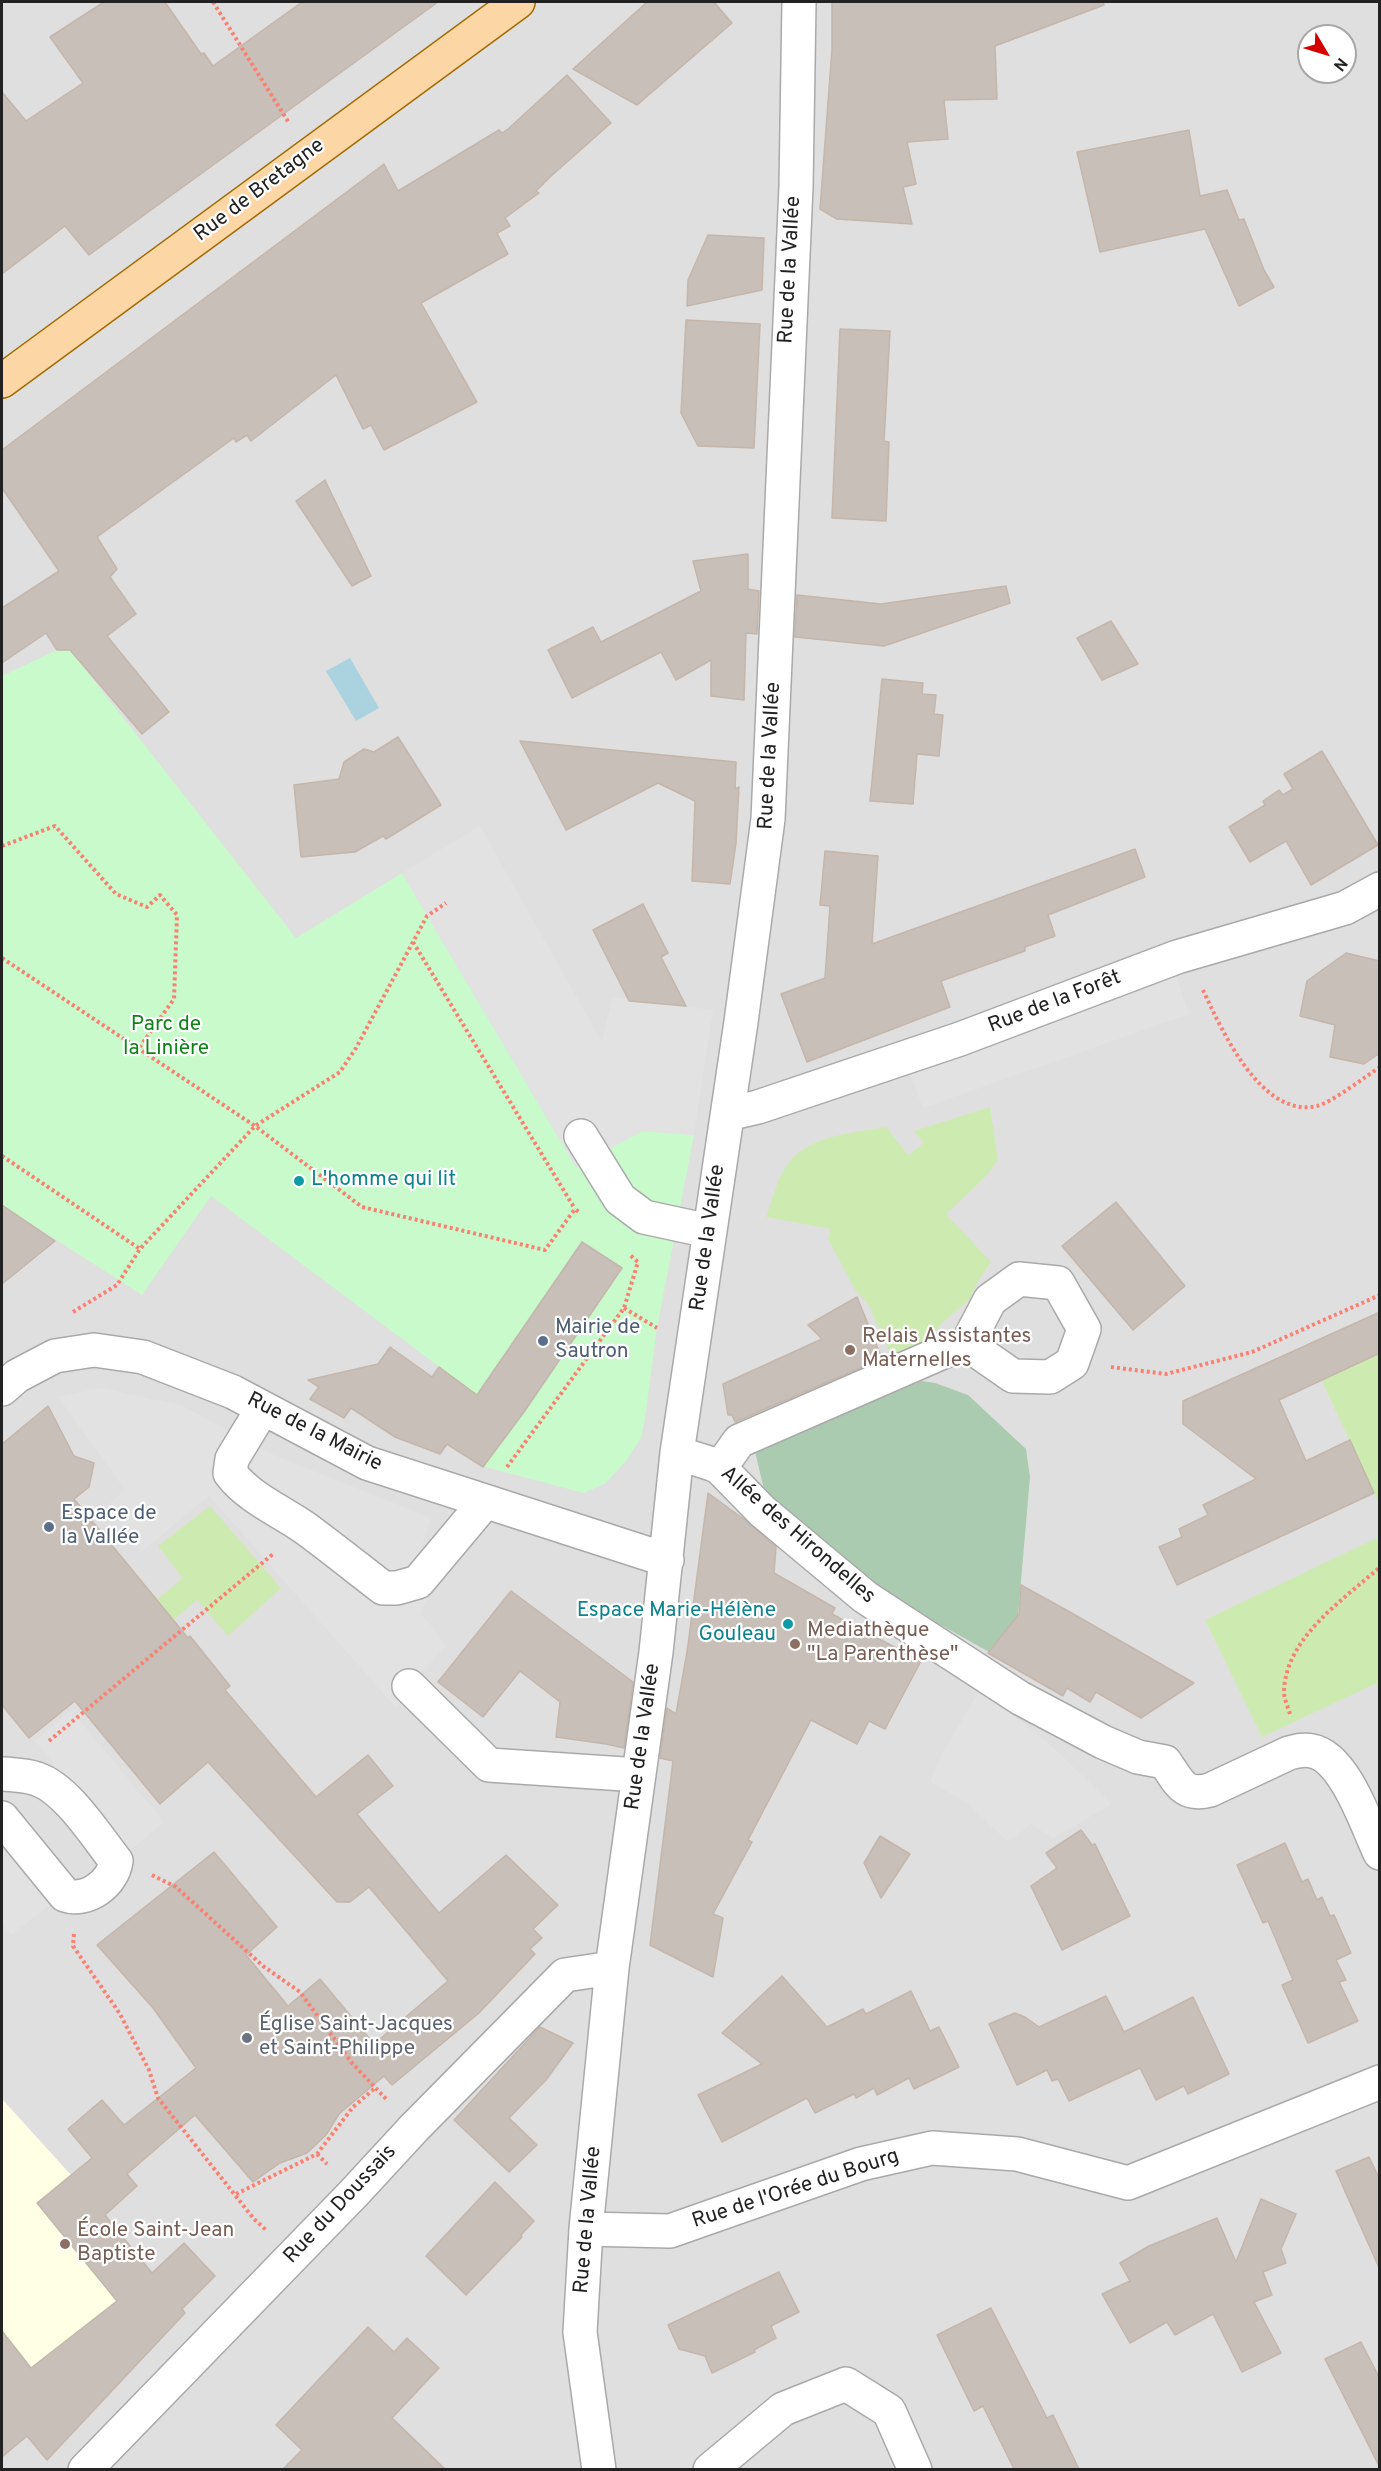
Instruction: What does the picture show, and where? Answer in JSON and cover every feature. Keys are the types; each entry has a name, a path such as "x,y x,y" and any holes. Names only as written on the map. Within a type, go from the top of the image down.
{"main road":[{"name":"Rue de Bretagne","path":"2,381 518,2"}],"street":[{"name":"Rue de la Vallée","path":"599,2469 580,2332 586,2229 612,1968 667,1560 677,1453 728,1114 768,819 796,187 799,2"},
{"name":"Rue de la Forêt","path":"728,1114 758,1107 960,1039 1185,954 1345,908 1380,890"},
{"path":"581,1136 620,1199 644,1217 709,1231"},
{"path":"720,1468 739,1441 943,1352 967,1344 990,1300 1019,1279 1058,1283 1084,1329 1072,1363 1050,1377 1013,1376 967,1344"},
{"name":"Rue de la Mairie","path":"2,1389 17,1377 55,1356 94,1350 143,1357 234,1392 367,1463 667,1560"},
{"path":"263,1408 231,1458 230,1473 239,1485 254,1497 303,1528 383,1588 397,1588 418,1582 428,1573 485,1502"},
{"name":"Allée des Hirondelles","path":"677,1453 720,1468 762,1511 866,1597 897,1618 1020,1698 1103,1743 1138,1757 1165,1762 1181,1785 1190,1792 1210,1790 1289,1753 1301,1750 1314,1751 1326,1757 1345,1779 1380,1853"},
{"path":"409,1686 489,1765 639,1775"},
{"path":"2,1818 65,1895 76,1899 92,1893 114,1871 116,1861 86,1822 59,1793 39,1779 7,1775"},
{"name":"Rue du Doussais","path":"85,2469 565,1975 612,1968"},
{"name":"Rue de l'Orée du Bourg","path":"586,2229 670,2231 861,2164 932,2148 1017,2154 1128,2183 1380,2082"},
{"path":"710,2469 783,2409 846,2384 889,2411 915,2469"}],"path":[{"path":"213,2 309,155"},
{"path":"2,846 55,826 116,894 147,907 160,896 177,915 174,999 139,1048"},
{"path":"55,1356 58,1321 117,1285 140,1249 255,1126 340,1072 356,1048 427,916 446,903"},
{"path":"413,942 575,1209 584,1217"},
{"path":"1185,954 1220,1027 1259,1084 1279,1101 1299,1108 1319,1106 1380,1067"},
{"path":"2,958 255,1126 362,1207 545,1250 575,1209"},
{"path":"2,1156 140,1249"},
{"path":"624,1308 638,1262 629,1255"},
{"path":"1072,1363 1166,1374 1252,1352 1380,1295"},
{"path":"7,1775 303,1528"},
{"path":"1292,1722 1284,1694 1287,1671 1294,1654 1306,1635 1380,1567"},
{"path":"116,1861 176,1887 263,1966 300,1992 352,2063 414,2128"},
{"path":"75,1936 73,1946 120,2014 149,2070 158,2098 247,2209"},
{"path":"236,2194 317,2154 353,2107 375,2088"}],"shaded area":[{"path":"2,2 1379,2 1379,2469 2,2470"},
{"path":"480,826 602,1042 612,997 713,1010 694,1135 642,1131 576,1167 402,873"},
{"path":"1176,976 1189,1014 923,1108 909,1071"},
{"path":"922,1381 935,1383 968,1395 1026,1449 1030,1477 1018,1615 989,1652 873,1587 765,1494 754,1447"},
{"path":"101,1388 181,1405 271,1454 431,1518 421,1550 440,1558 435,1582 420,1614 446,1646 409,1686 396,1708 209,1496 141,1552 107,1506 125,1490 58,1397"},
{"path":"978,1693 1002,1706 1057,1751 1112,1804 1053,1838 1031,1824 1008,1842 965,1802 931,1782 937,1762"},
{"path":"71,1710 164,1822 127,1853 35,1741"},
{"path":"2,1836 56,1900 11,1935 2,1924"},
{"name":"École Saint-Jean Baptiste","path":"2,2099 71,2175 185,2313 47,2460 2,2404"}],"green space":[{"name":"Parc de la Linière","path":"57,650 70,650 296,938 402,873 576,1167 642,1131 694,1135 657,1328 641,1438 626,1461 606,1483 584,1493 482,1466 622,1268 583,1243 477,1395 211,1196 142,1295 2,1205 2,676"},
{"path":"990,1107 998,1160 986,1176 946,1214 991,1262 978,1281 970,1299 942,1323 928,1339 891,1355 869,1305 856,1291 828,1239 831,1229 766,1217 778,1183 783,1171 796,1155 819,1141 886,1127 908,1155 924,1143 914,1131"},
{"path":"1379,1353 1379,1504 1322,1381"},
{"path":"210,1506 281,1588 228,1636 197,1600 86,1694 67,1674 183,1578 158,1546"},
{"path":"1379,1537 1379,1682 1262,1737 1205,1620"}],"water":[{"path":"350,658 379,708 356,721 326,671"}],"building":[{"path":"104,2 165,2 201,54 204,53 213,66 302,2 438,2 89,255 65,226 2,274 2,92 26,121 83,83 50,37"},
{"path":"647,2 714,2 732,23 637,105 573,69"},
{"path":"832,2 1103,2 1104,5 995,46 997,99 944,100 948,139 907,142 916,184 903,187 912,224 837,219 820,209 832,49"},
{"path":"567,75 611,123 550,177 536,191 539,193 505,218 510,226 497,233 508,254 421,303 477,402 384,450 371,425 363,429 336,375 251,441 247,435 236,442 234,438 97,537 117,569 110,577 136,614 107,636 169,712 142,734 70,650 57,650 46,633 2,663 2,608 59,571 2,488 2,450 384,164 398,191 499,130 502,133 508,129"},
{"path":"1189,130 1200,196 1227,190 1239,220 1244,219 1264,270 1274,287 1239,306 1205,229 1100,252 1077,152"},
{"path":"708,235 764,238 762,290 687,306 688,280"},
{"path":"686,320 760,324 754,448 698,446 681,413"},
{"path":"840,329 890,331 884,441 889,442 886,521 832,518"},
{"path":"325,480 371,576 352,586 296,501"},
{"path":"748,554 748,589 759,591 757,634 746,633 744,700 711,696 711,660 676,680 661,652 572,698 548,650 593,627 601,642 701,591 693,561"},
{"path":"1006,586 1010,603 884,646 795,637 797,595 881,604"},
{"path":"1111,621 1138,664 1102,680 1077,638"},
{"path":"882,679 923,683 922,694 936,695 934,714 943,715 939,756 917,754 913,804 870,801"},
{"path":"398,737 441,805 386,839 383,836 355,852 301,857 294,785 339,779 344,762 364,749 374,752"},
{"path":"520,741 736,762 735,789 739,787 736,843 730,884 692,881 695,801 658,783 566,830"},
{"path":"1322,751 1378,845 1311,885 1286,841 1250,862 1229,827 1265,805 1263,801 1279,790 1283,795 1293,789 1284,774"},
{"path":"1135,849 1145,877 1048,915 1055,936 1025,947 1025,951 941,981 950,1007 807,1062 781,994 825,978 830,906 820,905 825,851 878,856 872,944"},
{"path":"643,904 668,953 661,957 686,1006 629,1001 593,930"},
{"path":"1346,953 1380,961 1380,1053 1364,1064 1330,1057 1335,1025 1300,1016 1307,981"},
{"path":"1116,1202 1185,1286 1133,1330 1062,1246"},
{"path":"2,1205 55,1241 2,1284"},
{"path":"582,1242 622,1268 524,1412 483,1467 447,1444 440,1454 395,1437 351,1408 344,1418 310,1399 319,1387 308,1380 378,1364 390,1347 432,1377 439,1367 477,1395"},
{"path":"857,1297 881,1356 871,1363 735,1422 732,1415 728,1415 723,1384 822,1339 808,1325"},
{"path":"1380,1312 1380,1353 1279,1400 1306,1461 1350,1440 1374,1493 1177,1585 1159,1547 1182,1537 1179,1529 1208,1515 1203,1505 1256,1479 1183,1424 1183,1401"},
{"path":"48,1406 74,1456 94,1463 89,1487 74,1499 188,1638 190,1636 230,1686 225,1690 316,1797 368,1755 393,1786 357,1814 439,1913 506,1855 558,1905 533,1929 542,1938 530,1949 535,1954 479,2013 392,2085 384,2076 339,2114 326,2135 307,2153 280,2163 253,2182 195,2115 127,2174 137,2186 105,2215 152,2273 184,2243 215,2276 182,2309 185,2313 47,2460 27,2436 2,2457 2,2331 31,2368 117,2301 37,2203 92,2158 68,2129 102,2100 124,2125 196,2068 153,2008 97,1945 214,1852 277,1927 246,1955 288,2006 320,1979 374,2044 448,1981 369,1887 350,1902 337,1902 208,1762 160,1804 75,1701 29,1738 2,1705 2,1444"},
{"path":"708,1493 745,1520 776,1547 774,1573 835,1608 832,1614 921,1661 885,1729 869,1721 857,1744 811,1720 748,1840 752,1842 713,1914 723,1918 713,1977 650,1945 673,1761 660,1758 667,1708 676,1714 687,1652"},
{"path":"1021,1585 1194,1683 1141,1718 1096,1692 1090,1702 1067,1688 1063,1696 988,1653 1019,1614"},
{"path":"511,1591 633,1682 624,1748 556,1737 560,1702 520,1671 483,1717 438,1682"},
{"path":"1081,1830 1092,1845 1095,1844 1130,1916 1062,1950 1031,1886 1057,1868 1046,1853"},
{"path":"880,1836 910,1854 881,1898 864,1863"},
{"path":"1285,1843 1302,1882 1308,1879 1317,1900 1322,1897 1330,1916 1334,1915 1351,1953 1336,1960 1346,1980 1339,1982 1358,2021 1308,2043 1282,1985 1293,1980 1268,1921 1263,1923 1237,1865"},
{"path":"782,1976 827,2027 863,2009 866,2014 911,1991 930,2031 939,2027 959,2067 914,2089 909,2078 877,2095 874,2088 856,2098 854,2094 815,2113 807,2098 722,2142 698,2095 762,2064 722,2033"},
{"path":"1106,1996 1124,2032 1193,1997 1229,2074 1188,2094 1184,2086 1156,2100 1140,2068 1069,2101 1058,2079 1052,2081 1047,2070 1017,2085 989,2024 1015,2013 1039,2027"},
{"path":"540,2027 573,2043 546,2080 509,2118 537,2145 509,2172 454,2120"},
{"path":"1369,2157 1380,2180 1380,2270 1336,2171"},
{"path":"495,2182 534,2221 521,2235 522,2237 466,2295 426,2256"},
{"path":"1261,2199 1296,2214 1281,2249 1286,2263 1263,2272 1272,2295 1254,2302 1281,2353 1242,2372 1213,2314 1175,2335 1167,2322 1130,2343 1102,2294 1130,2281 1120,2263 1149,2246 1217,2218 1236,2262"},
{"path":"779,2272 799,2312 771,2326 776,2338 754,2350 755,2352 712,2373 705,2356 679,2349 668,2325"},
{"path":"991,2308 1047,2418 1053,2415 1079,2469 1014,2469 983,2406 974,2411 937,2335"},
{"path":"368,2327 394,2352 407,2338 439,2368 392,2418 445,2469 283,2469 302,2450 276,2425"},
{"path":"1361,2342 1380,2379 1380,2468 1325,2359"}],"place":[{"name":"L'homme qui lit","path":"299,1181"},
{"name":"Mairie de Sautron","path":"543,1341"},
{"name":"Relais Assistantes Maternelles","path":"850,1350"},
{"name":"Espace de la Vallée","path":"49,1527"},
{"name":"Espace Marie-Hélène Gouleau","path":"788,1624"},
{"name":"Mediathèque \"La Parenthèse\"","path":"795,1644"},
{"name":"Église Saint-Jacques et Saint-Philippe","path":"247,2038"},
{"name":"École Saint-Jean Baptiste","path":"65,2244"}]}
